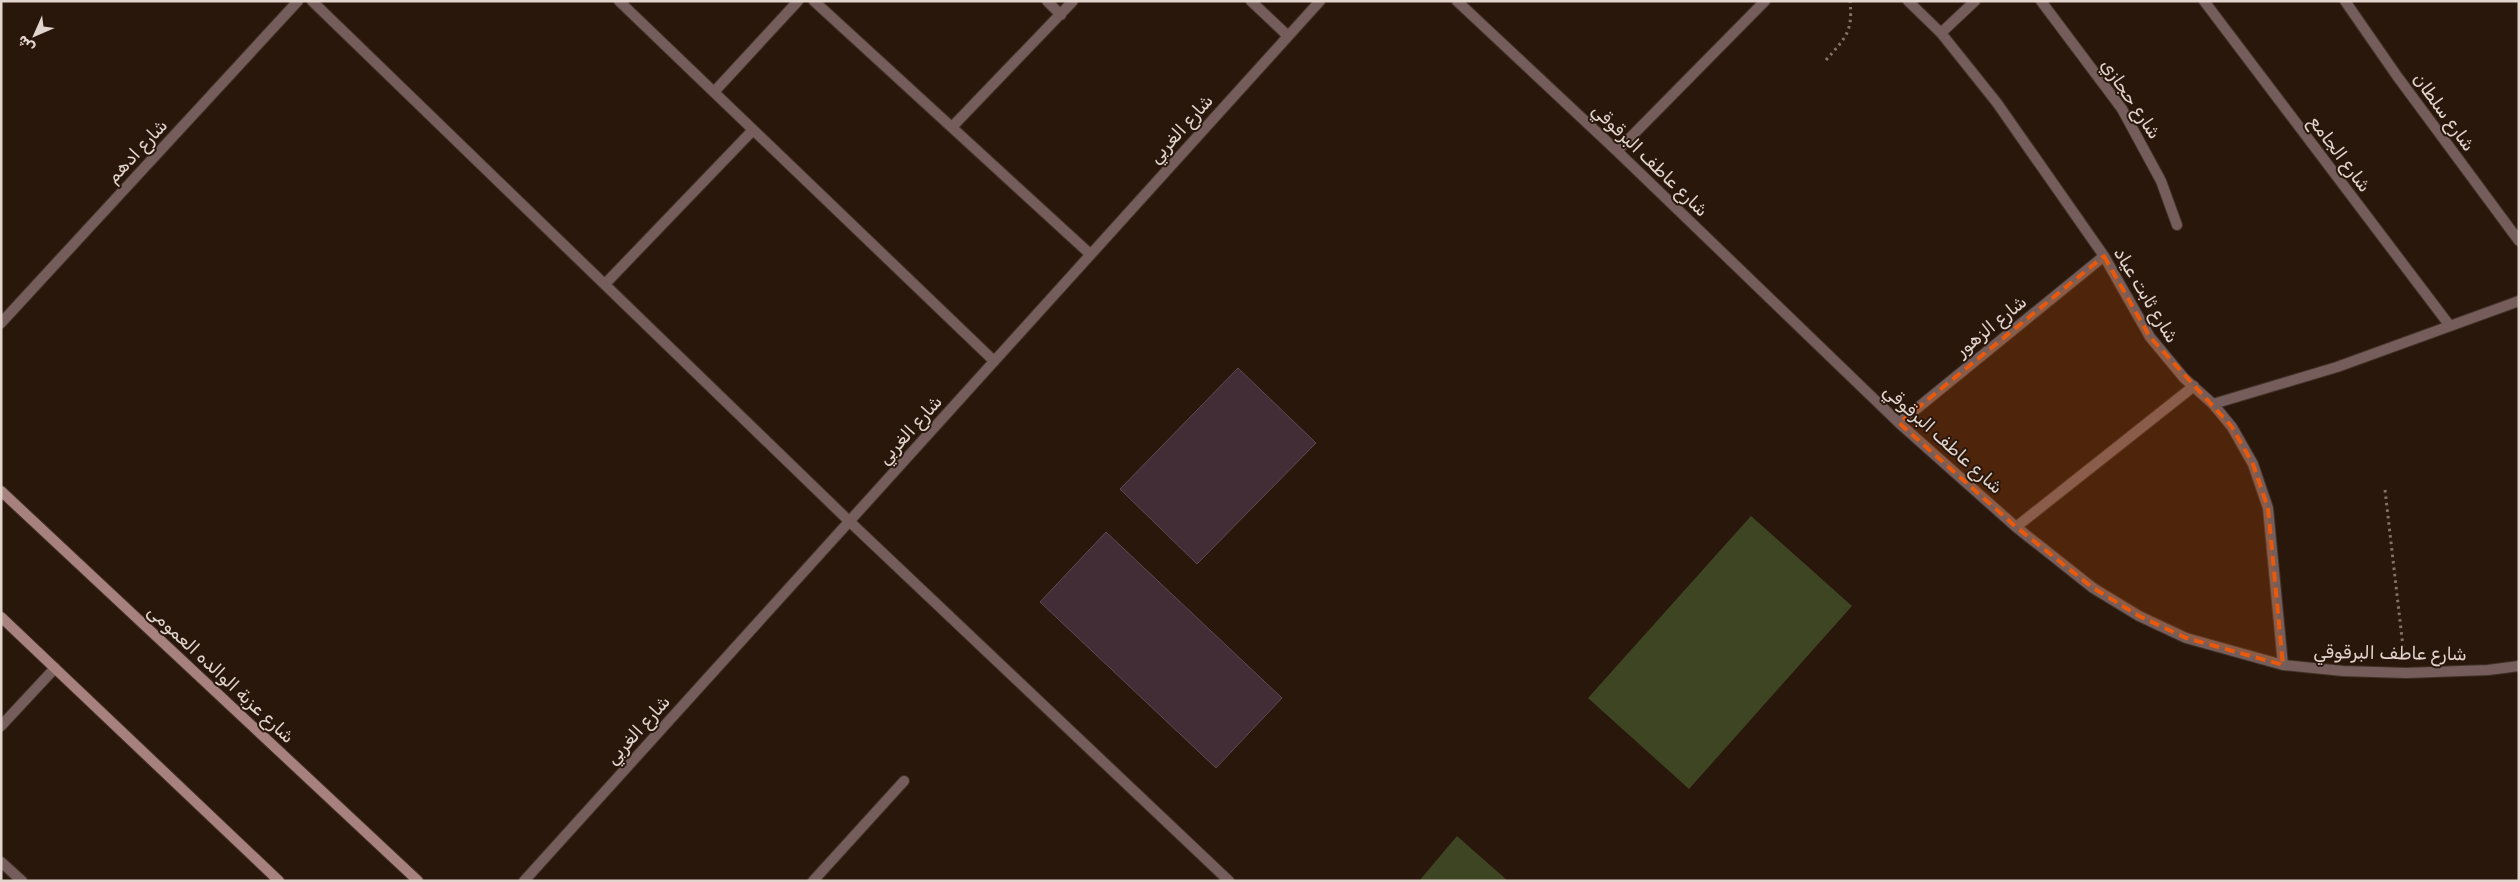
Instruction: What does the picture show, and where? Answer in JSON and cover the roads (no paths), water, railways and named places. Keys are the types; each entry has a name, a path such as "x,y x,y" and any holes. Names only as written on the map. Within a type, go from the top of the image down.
{"street":[{"name":"شارع ادهم","path":"1,323 298,1"},
{"path":"312,1 849,521 1229,881"},
{"path":"619,1 994,361"},
{"path":"714,92 798,1"},
{"path":"814,1 1090,254"},
{"path":"1047,1 1061,15"},
{"path":"952,127 1073,1"},
{"path":"1251,1 1288,36"},
{"name":"شارع الغربي","path":"524,881 1320,1"},
{"name":"شارع عاطف البرقوقي","path":"1457,1 1617,151 1899,423 2016,527 2093,588 2139,616 2186,638 2283,665 2343,671 2406,673 2488,670 2519,666"},
{"path":"1617,151 1765,1"},
{"name":"شارع ثابت عياد","path":"1908,1 1941,33 1997,103 2104,256 2150,337 2172,364 2213,404 2232,427 2253,464 2268,508 2283,665"},
{"path":"1941,33 1975,1"},
{"name":"شارع حجازي","path":"2041,1 2122,109 2161,181 2177,225"},
{"name":"شارع الجامع","path":"2204,1 2450,326"},
{"name":"شارع سلطان","path":"2345,1 2397,76 2519,241"},
{"path":"605,284 753,130"},
{"name":"شارع الزهور","path":"1899,423 2104,256"},
{"path":"2213,404 2337,367 2519,301"},
{"path":"2016,527 2194,386"},
{"name":"شارع عزبة الوالده العمومى","path":"1,491 418,881"},
{"path":"1,617 279,881"},
{"path":"1,726 55,668"},
{"path":"813,881 904,781"},
{"path":"1,862 22,881"}]}
